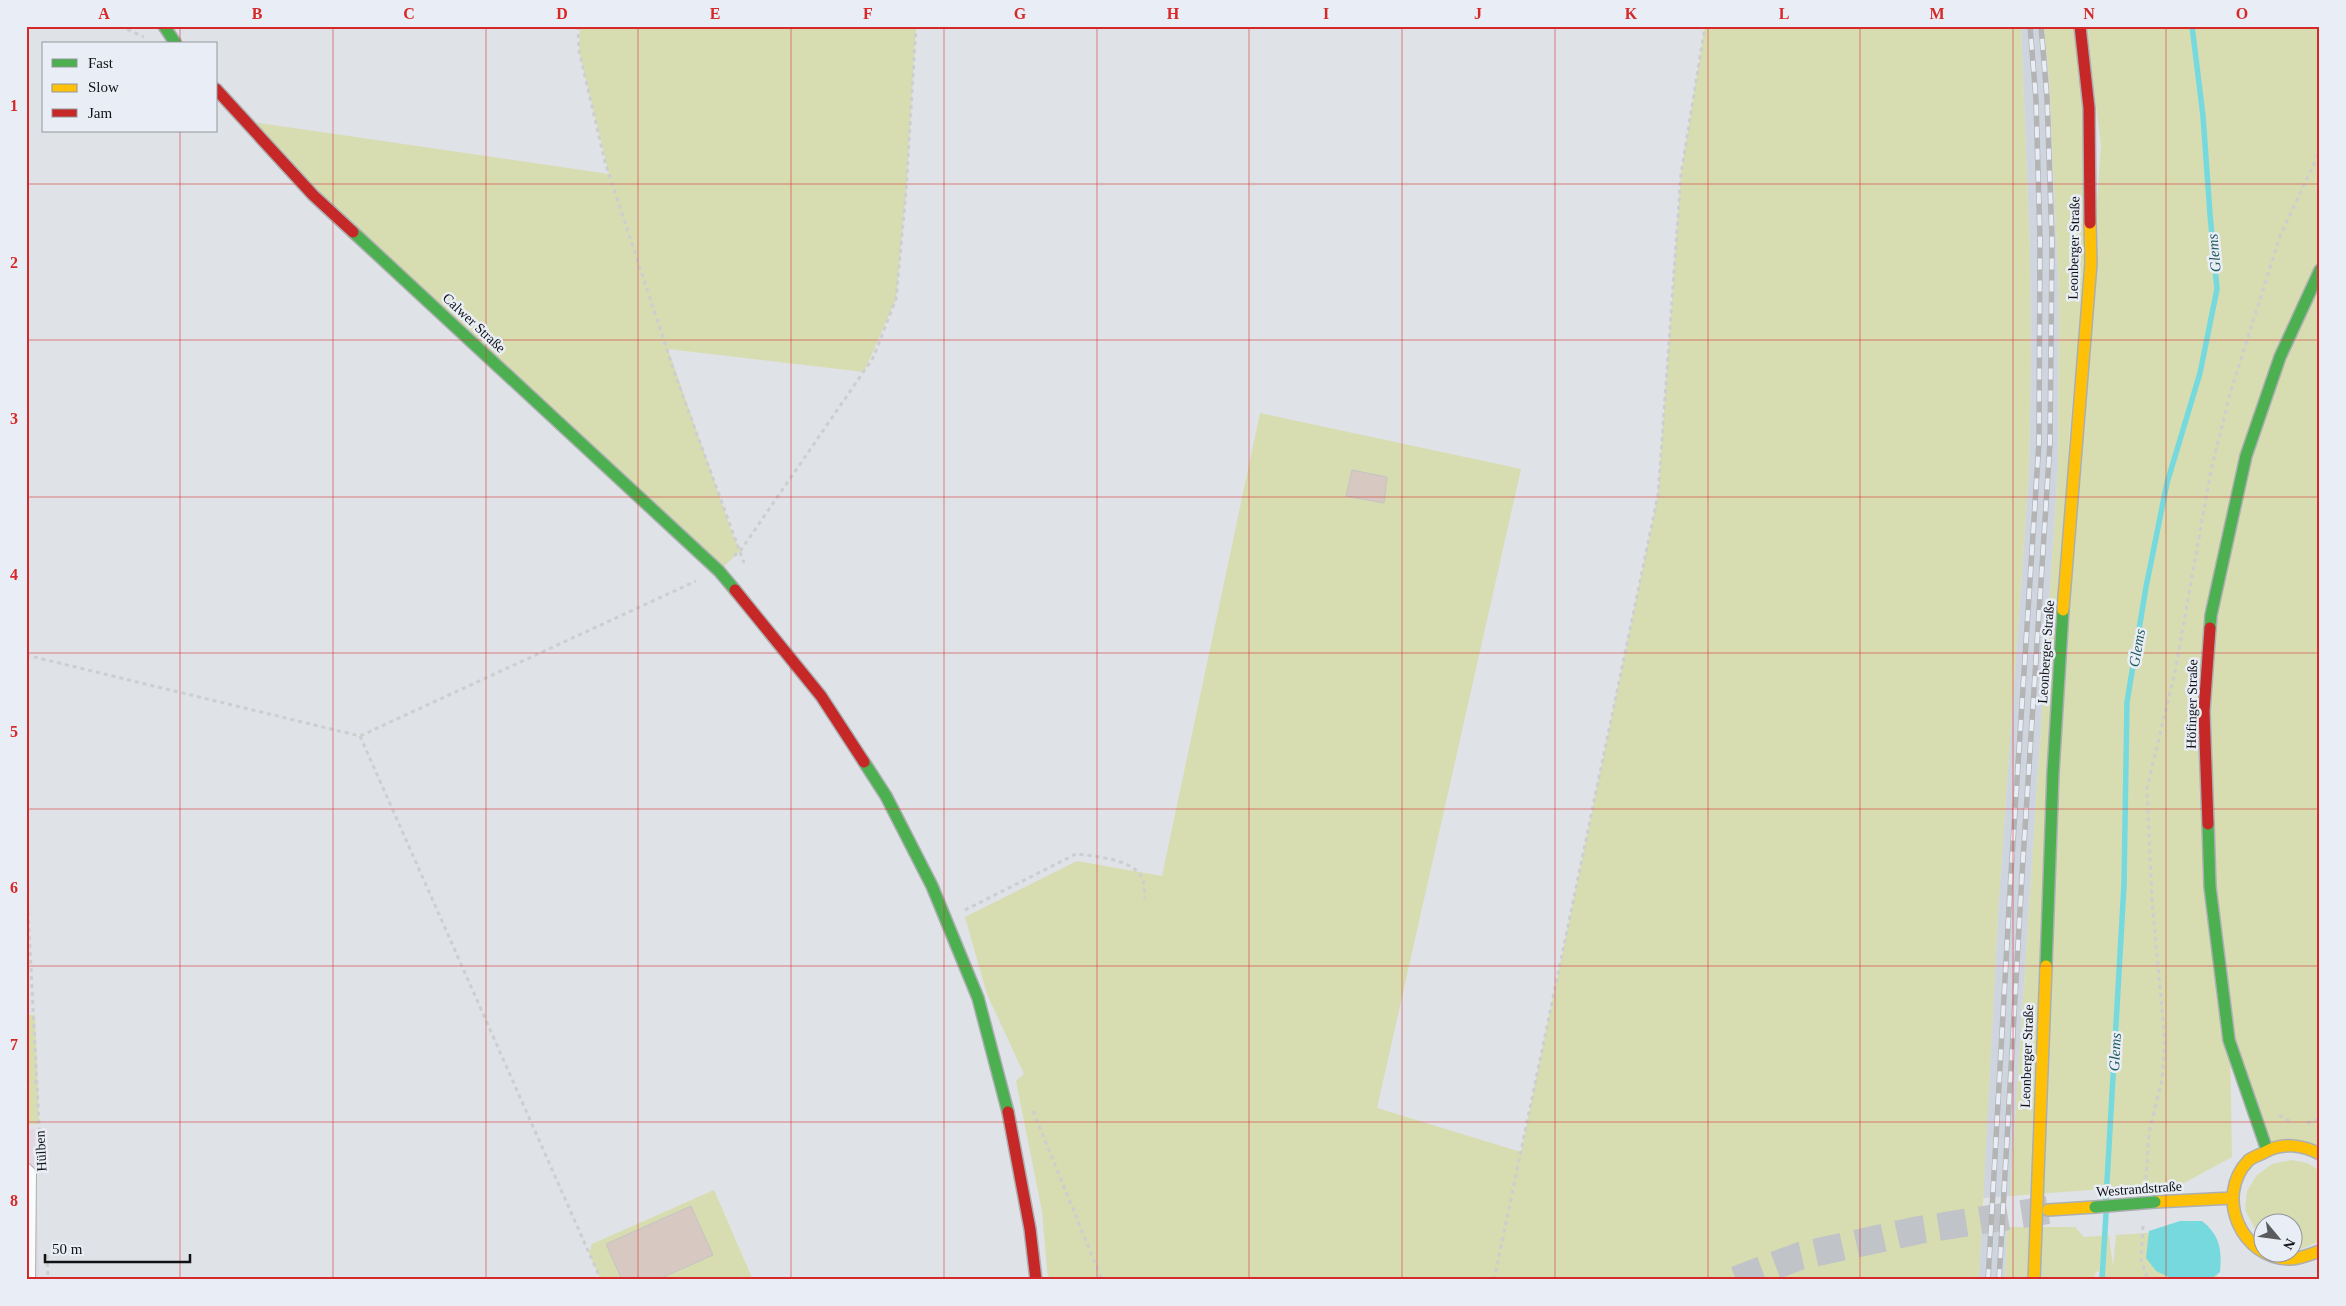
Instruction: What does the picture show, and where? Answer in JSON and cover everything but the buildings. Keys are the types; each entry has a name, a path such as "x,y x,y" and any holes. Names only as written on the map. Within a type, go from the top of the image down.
{"street":[{"path":"164,26 175,42"},
{"name":"Leonberger Straße","path":"2034,1280 2053,773 2066,568 2091,263 2090,108 2080,26"},
{"name":"Calwer Straße","path":"218,92 313,195 719,571 826,704 886,796 932,886 978,998 1013,1132 1030,1229 1036,1280"},
{"name":"Höfinger Straße","path":"2267,1150 2229,1040 2210,887 2204,711 2210,615 2246,456 2280,357 2320,270"},
{"path":"2320,1154 2298,1146 2282,1146 2267,1150 2254,1158 2243,1169 2236,1182 2232,1198 2233,1217 2241,1235 2254,1249 2290,1266 2320,1251"},
{"name":"Westrandstraße","path":"2048,1210 2232,1198"}],"lane":[{"path":"26,1168 31,1174 30,1280"}],"path":[{"path":"120,26 152,40"},
{"path":"578,26 579,51 605,162 679,386 734,538 741,550 873,358 896,299 906,192 916,26"},
{"path":"1494,1280 1658,495 1681,174 1705,26"},
{"path":"26,655 360,736 719,571"},
{"path":"360,736 601,1280"},
{"path":"947,919 1076,854 1100,857 1133,867 1142,876 1145,899"},
{"name":"Hülben","path":"26,872 41,1163"},
{"path":"26,1082 38,1082"},
{"path":"1031,1105 1102,1280"},
{"path":"2277,1114 2294,1124"},
{"path":"2303,1123 2312,1122 2320,1118"},
{"path":"46,1250 48,1280"}],"shaded area":[{"path":"2021,26 2044,26 2049,77 2059,291 2058,470 2010,1196 1983,1198 1999,897 2029,471 2030,251"},
{"path":"26,1129 35,1129 39,1280 26,1280"},
{"path":"2007,1227 2005,1280 1979,1280 1981,1231"}],"green space":[{"path":"580,26 916,26 906,192 896,299 864,372 668,349 734,538 741,550 719,571 245,121 609,174 579,51"},
{"path":"1705,26 2021,26 2030,251 2029,471 1999,897 1979,1280 1048,1280 1042,1211 1016,1081 1024,1074 987,994 965,917 1077,861 1162,876 1260,413 1521,469 1377,1108 1521,1152 1658,495 1681,174"},
{"path":"2044,26 2076,26 2085,106 2086,262 2069,439 2059,745 2101,145 2086,26 2320,26 2320,1156 2294,1151 2267,1150 2230,1045 2232,1157 2184,1183 2010,1196 2058,470 2059,291 2049,77"},
{"path":"26,1015 35,1015 39,1124 26,1124"},
{"path":"2291,1160 2307,1163 2320,1171 2320,1241 2304,1248 2304,1214 2254,1214 2254,1226 2245,1210 2247,1191 2257,1175 2272,1164"},
{"path":"714,1190 753,1280 601,1280 589,1253 592,1244"},
{"path":"2007,1227 2075,1227 2084,1237 2109,1235 2113,1267 2116,1235 2191,1230 2220,1280 2098,1280 2100,1271 2096,1272 2093,1280 2005,1280"}],"water":[{"path":"2180,1221 2202,1221 2216,1237 2221,1257 2220,1272 2210,1280 2175,1280 2156,1271 2146,1258 2149,1231"}],"waterway":[{"name":"Glems","path":"2106,1199 2124,885 2127,702 2146,587 2167,483 2200,373 2217,289 2203,116 2192,26"},
{"name":"Glems","path":"2102,1280 2106,1214"}],"tunnel":[{"path":"1736,1280 1800,1256 1919,1230 2048,1210"}],"railway":[{"path":"1988,1280 2011,873 2039,442 2040,239 2036,100 2030,26"},
{"path":"1999,1280 2022,875 2050,443 2052,241 2047,98 2041,26"}],"traffic: fast":[{"path":"164,26 175,42"},
{"path":"353,232 719,571 735,590"},
{"path":"2210,628 2211,615 2246,456 2280,357 2320,270"},
{"path":"2046,966 2053,773 2063,610"},
{"path":"864,762 886,796 932,886 978,998 1008,1112"},
{"path":"2208,824 2210,887 2229,1040 2267,1150"},
{"path":"2095,1207 2155,1202"}],"traffic: slow":[{"path":"2063,610 2091,263 2090,223"},
{"path":"2034,1280 2046,966"},
{"path":"2320,1154 2307,1148 2292,1146 2272,1149 2248,1161 2238,1176 2233,1192 2238,1224 2258,1249 2273,1256 2290,1259 2320,1251"},
{"path":"2155,1202 2232,1198"},
{"path":"2048,1210 2095,1207"}],"traffic: jam":[{"path":"2080,26 2089,108 2090,223"},
{"path":"218,91 313,195 353,232"},
{"path":"735,590 821,696 864,762"},
{"path":"2208,824 2204,711 2210,628"},
{"path":"1008,1112 1030,1229 1036,1280"}]}
